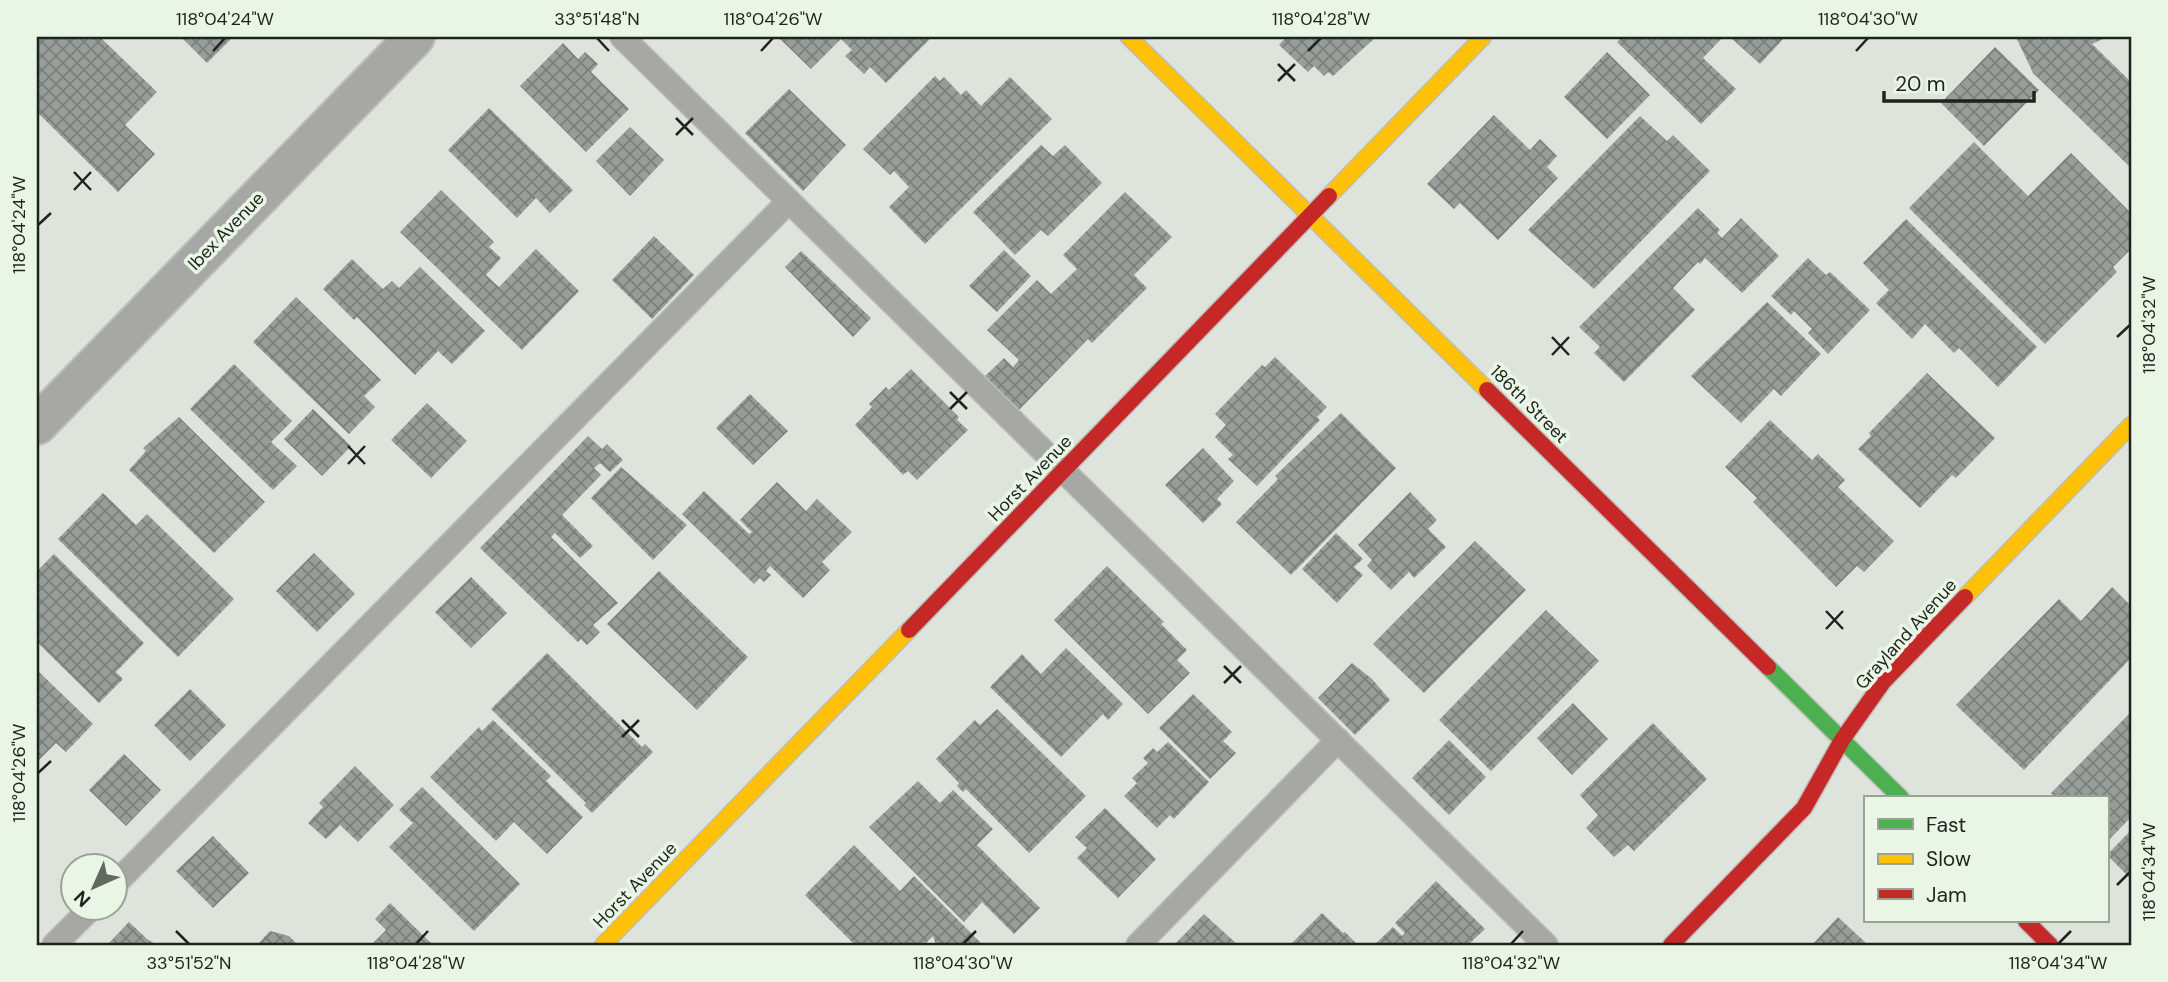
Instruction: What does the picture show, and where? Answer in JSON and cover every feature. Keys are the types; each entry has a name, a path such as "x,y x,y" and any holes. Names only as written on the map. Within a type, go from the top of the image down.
{"street":[{"name":"Ibex Avenue","path":"37,425 415,37"},
{"name":"186th Street","path":"1129,37 1899,796"},
{"name":"Horst Avenue","path":"603,945 1483,37"},
{"name":"Grayland Avenue","path":"1671,945 1804,808 1842,740 1883,682 2131,425"},
{"path":"2027,922 2050,945"}],"lane":[{"path":"622,37 1546,945"},
{"path":"130,869 789,201"},
{"path":"1138,945 1338,740"},
{"path":"54,945 77,922"}],"building":[{"path":"42,37 100,37 157,92 125,125 155,154 118,192 37,112 37,42"},
{"path":"181,37 233,37 207,63"},
{"path":"778,37 932,37 886,83 870,67 864,74 845,56 852,50 841,39 811,69"},
{"path":"1286,37 1376,37 1333,76 1328,72 1324,76 1314,66 1308,72 1279,45"},
{"path":"1622,37 1723,37 1703,58 1736,89 1701,124 1617,42"},
{"path":"1730,37 1785,37 1760,64"},
{"path":"2016,37 2107,37 2092,44 2131,82 2131,168 2033,73"},
{"path":"563,43 578,59 585,52 598,64 591,72 629,109 586,152 520,86"},
{"path":"1995,47 2039,90 1984,146 1941,103"},
{"path":"1607,52 1650,95 1607,139 1564,97"},
{"path":"935,76 940,81 944,77 961,95 966,90 981,106 1010,77 1052,119 925,244 889,207 909,187 894,171 890,175 863,149"},
{"path":"789,89 846,145 803,191 745,133"},
{"path":"489,108 573,190 550,213 536,198 517,218 448,150"},
{"path":"1494,115 1530,150 1540,139 1557,156 1547,167 1558,178 1498,240 1460,203 1454,209 1427,184"},
{"path":"1640,116 1667,141 1673,135 1710,171 1594,289 1528,230"},
{"path":"630,127 664,160 630,196 596,161"},
{"path":"1974,142 2028,196 2071,153 2131,213 2131,249 2113,267 2117,272 2045,344 1909,208"},
{"path":"1041,145 1053,156 1065,145 1102,183 1048,236 1041,230 1015,255 973,212"},
{"path":"441,190 494,242 489,247 501,258 486,275 499,287 536,249 579,291 522,350 400,232"},
{"path":"1125,192 1172,237 1134,275 1147,288 1092,343 1088,339 1016,413 982,379 1004,358 1013,367 1019,360 987,330 1037,280 1051,294 1077,269 1063,255"},
{"path":"1698,208 1720,230 1717,233 1722,238 1741,218 1779,256 1742,293 1705,258 1700,264 1698,262 1673,288 1695,310 1624,382 1594,353 1600,347 1579,327"},
{"path":"1906,219 2037,347 1998,387 1959,348 1954,353 1925,324 1912,339 1876,303 1889,290 1863,263"},
{"path":"654,236 694,275 652,319 612,280"},
{"path":"1004,250 1031,276 997,312 969,286"},
{"path":"801,251 871,318 853,337 785,267"},
{"path":"1808,258 1826,275 1830,272 1870,310 1828,354 1808,333 1812,329 1794,311 1791,315 1771,296"},
{"path":"352,259 383,289 392,281 399,288 420,267 485,331 452,364 438,351 415,375 357,317 354,320 323,289"},
{"path":"296,297 381,380 364,396 375,407 349,434 253,342"},
{"path":"1767,302 1821,354 1781,396 1774,389 1741,423 1691,376"},
{"path":"1275,357 1327,407 1317,417 1320,420 1257,486 1228,459 1233,455 1215,437 1226,425 1215,414 1262,365 1265,367"},
{"path":"234,364 292,421 271,442 297,466 273,490 190,409"},
{"path":"911,369 959,417 957,420 968,430 917,480 908,471 903,475 855,425 872,407 869,404 886,387 889,390"},
{"path":"1927,373 1995,438 1956,478 1952,475 1920,508 1858,449 1871,436 1869,433"},
{"path":"750,394 788,431 753,465 716,428"},
{"path":"427,403 467,441 431,478 391,440"},
{"path":"313,409 351,446 322,476 284,439"},
{"path":"1341,413 1396,468 1291,575 1236,522 1278,479 1275,476"},
{"path":"179,417 265,502 214,553 129,470 146,451 143,448"},
{"path":"1770,420 1812,460 1818,454 1845,480 1838,487 1894,541 1864,572 1857,566 1836,587 1753,502 1757,498 1725,467"},
{"path":"588,436 602,449 607,444 623,460 610,472 600,463 594,468 601,475 562,515 593,546 580,558 555,533 551,537 618,603 593,625 600,632 587,645 581,639 578,642 480,548"},
{"path":"1203,448 1234,481 1217,499 1222,504 1203,523 1165,485"},
{"path":"621,467 687,525 653,560 591,498"},
{"path":"777,482 806,511 817,499 852,532 822,562 830,570 803,598 770,566 766,571 771,575 764,582 760,578 754,584 682,514 704,491 749,534 752,532 740,520"},
{"path":"1410,492 1437,520 1428,529 1446,547 1414,578 1409,572 1391,590 1367,566 1372,560 1358,545"},
{"path":"103,493 136,525 147,514 234,599 178,657 58,539"},
{"path":"1336,533 1363,559 1354,567 1363,575 1337,603 1302,569"},
{"path":"1475,541 1526,590 1424,693 1373,644"},
{"path":"314,553 355,594 317,632 276,591"},
{"path":"54,554 144,643 116,672 123,679 99,703 37,642 37,571"},
{"path":"1107,566 1164,622 1161,624 1187,650 1177,660 1190,673 1148,714 1054,620"},
{"path":"659,571 748,657 697,710 607,624"},
{"path":"471,577 507,613 471,648 435,612"},
{"path":"2112,587 2131,606 2131,658 2024,770 1956,705 2059,599 2081,621"},
{"path":"1546,610 1599,661 1491,771 1439,720"},
{"path":"1066,648 1123,704 1108,720 1103,714 1061,757 990,687 1022,654 1041,674"},
{"path":"547,653 642,747 645,744 653,752 592,813 584,805 586,803 491,709"},
{"path":"1352,663 1372,679 1390,700 1355,735 1318,698"},
{"path":"37,670 93,724 66,752 56,743 37,762"},
{"path":"190,689 226,725 190,761 154,725"},
{"path":"1193,694 1232,732 1223,741 1236,753 1210,779 1159,728"},
{"path":"1573,703 1608,739 1572,775 1537,738"},
{"path":"997,709 1086,796 1029,853 966,789 963,792 957,786 959,783 936,759 975,720 980,725"},
{"path":"2130,713 2131,817 2108,841 2108,796 2054,796 2051,793"},
{"path":"493,720 551,776 546,781 583,817 547,854 514,822 496,841 430,777 479,727 482,731"},
{"path":"1653,723 1707,779 1634,851 1628,845 1614,857 1586,828 1598,815 1580,795"},
{"path":"1449,740 1486,777 1449,815 1412,778"},
{"path":"1168,742 1209,782 1174,819 1170,815 1157,828 1124,796 1137,783 1132,778 1148,763 1143,758 1153,748 1157,752"},
{"path":"124,754 161,790 126,826 89,790"},
{"path":"355,766 394,805 358,842 340,825 326,839 308,823 323,807 319,803"},
{"path":"918,781 940,803 953,790 993,829 977,845 1040,908 1014,934 982,902 964,922 869,827"},
{"path":"422,787 520,884 474,931 389,847 413,823 399,810"},
{"path":"1105,808 1156,859 1118,898 1077,858 1087,848 1075,837"},
{"path":"2131,830 2131,879 2108,856"},
{"path":"213,836 249,873 213,908 176,871"},
{"path":"854,845 900,891 914,876 983,945 936,945 933,936 924,945 855,945 805,895"},
{"path":"1436,881 1485,929 1468,945 1374,945 1393,927 1402,936 1405,933 1395,923"},
{"path":"390,903 433,945 371,945 386,930 375,919"},
{"path":"1322,913 1345,932 1358,945 1290,945"},
{"path":"1204,914 1238,945 1174,945"},
{"path":"1838,917 1868,945 1812,945"},
{"path":"129,922 157,945 107,945"},
{"path":"270,931 289,936 298,945 257,945"}],"traffic: fast":[{"path":"1768,667 1899,796"}],"traffic: slow":[{"path":"1129,37 1487,390"},
{"path":"1329,196 1483,37"},
{"path":"1965,597 2131,425"},
{"path":"603,945 909,630"}],"traffic: jam":[{"path":"909,630 1329,196"},
{"path":"1487,390 1768,667"},
{"path":"1671,945 1804,808 1842,740 1883,682 1965,597"},
{"path":"2027,922 2050,945"}]}
